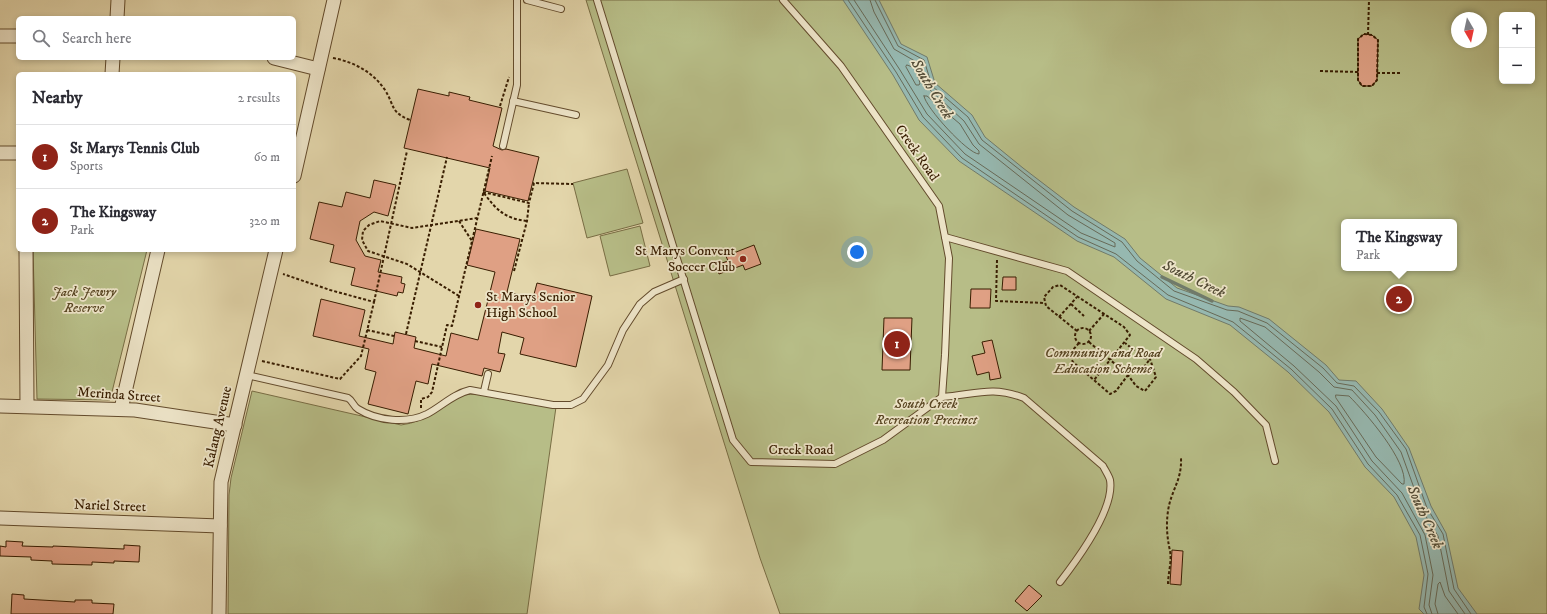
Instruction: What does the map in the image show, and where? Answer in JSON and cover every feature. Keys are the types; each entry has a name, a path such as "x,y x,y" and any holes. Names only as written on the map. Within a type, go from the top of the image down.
{"street":[{"path":"117,16 118,0"},
{"path":"296,167 334,0"},
{"path":"0,36 16,36"},
{"path":"112,72 113,60"},
{"path":"296,60 320,62"},
{"path":"0,153 16,153"},
{"path":"26,252 27,405"},
{"path":"120,409 158,252"},
{"name":"Kalang Avenue","path":"219,614 221,482 276,252"},
{"name":"Merinda Street","path":"0,406 27,405 120,409 235,425"},
{"name":"Nariel Street","path":"0,518 220,526"}],"lane":[{"path":"503,146 517,85 517,0"},
{"path":"527,0 561,9"},
{"name":"Creek Road","path":"597,0 733,440 751,462 835,464 883,440 942,397 949,258 939,206 841,66 783,0"},
{"path":"514,101 576,115"},
{"path":"945,237 1068,271 1196,359 1234,392 1266,425 1275,461"},
{"path":"247,375 348,398 358,410 382,418 405,420 424,415 459,392 470,390 484,391 553,405 571,405 583,399 608,365 623,330 640,304 654,292 684,279"},
{"path":"484,391 488,374"},
{"path":"942,397 993,390 1009,392 1024,398 1104,466 1110,480 1108,501 1082,554 1060,582"}],"path":[{"path":"1368,35 1369,0"},
{"path":"1364,34 1368,35 1372,34 1378,40 1377,80 1372,86 1362,86 1358,80 1358,39 1364,34"},
{"path":"320,62 351,62 368,73 386,91 395,112 410,120"},
{"path":"1320,71 1358,72"},
{"path":"1377,73 1402,73"},
{"path":"258,360 340,379 361,356 407,151"},
{"path":"424,415 420,406 421,399 428,397 432,392 447,325 452,326 492,156"},
{"path":"406,334 430,225 447,157"},
{"path":"514,271 527,222 529,203 534,183 573,184"},
{"path":"484,192 529,203"},
{"path":"484,192 492,206 501,214 527,222"},
{"path":"459,296 407,264 368,251 362,240 363,231 375,222 380,221 409,228 477,218"},
{"path":"459,221 472,241"},
{"path":"997,251 996,301 1044,302 1059,317 1077,331"},
{"path":"278,273 330,290 374,302"},
{"path":"1044,302 1044,297 1053,288 1060,285 1124,327 1130,335 1094,380"},
{"path":"1059,317 1077,297"},
{"path":"1071,304 1084,316"},
{"path":"1089,331 1104,314"},
{"path":"1084,328 1089,331 1091,335 1090,342 1084,345 1079,343 1075,336 1077,331 1084,328"},
{"path":"367,330 394,336"},
{"path":"415,341 442,347"},
{"path":"1090,342 1128,375 1136,386 1145,391 1156,377 1150,359"},
{"path":"1079,343 1071,352 1070,357 1073,362 1112,394 1128,375"},
{"path":"1125,343 1144,358 1150,359"},
{"path":"1141,371 1150,359"},
{"path":"1168,584 1170,551 1167,535 1168,511 1170,500 1182,470 1181,458"}],"green space":[{"path":"586,0 1547,0 1547,614 780,614 760,558"},
{"path":"627,169 643,223 587,238 573,183"},
{"path":"640,226 650,266 610,276 600,236"},
{"name":"Jack Jewry Reserve","path":"33,252 147,252 110,400 37,399"},
{"path":"252,391 401,425 426,417 453,400 470,394 494,395 556,407 527,614 228,614 229,495 231,478"}],"water":[{"path":"843,0 879,0 901,44 927,57 935,83 972,115 985,137 1074,207 1125,239 1140,258 1177,288 1228,306 1239,307 1269,319 1326,365 1339,380 1356,381 1382,409 1409,448 1431,506 1446,533 1458,588 1477,614 1424,614 1419,609 1424,575 1416,537 1394,497 1365,467 1329,412 1288,372 1230,325 1166,299 1114,257 1077,241 959,161 919,120 893,75"}],"building":[{"path":"1364,34 1372,35 1378,40 1377,80 1372,86 1362,86 1358,80 1358,39"},
{"path":"418,89 449,96 449,92 470,97 469,100 502,108 493,146 502,150 506,149 539,157 528,201 485,191 490,168 404,148"},
{"path":"374,180 396,185 388,216 374,212 360,221 356,240 365,256 381,260 378,272 402,277 401,283 405,284 403,293 398,292 397,296 351,285 355,268 330,262 334,245 310,239 319,202 342,207 346,192 370,198"},
{"path":"476,229 520,239 507,292 533,298 537,283 592,296 576,367 520,354 524,338 502,332 498,353 505,354 500,372 484,368 482,376 432,364 428,384 416,381 408,414 368,404 376,372 365,369 369,349 313,336 321,299 365,310 359,336 393,344 395,332 416,337 414,348 446,356 451,333 478,340 495,272 467,265"},
{"name":"St Marys Convent Soccer Club","path":"754,245 761,264 745,270 743,265 719,274 716,265 728,261 726,256"},
{"path":"1003,277 1016,277 1016,290 1002,290"},
{"path":"971,289 991,289 990,308 970,308"},
{"path":"884,318 912,318 910,370 882,370"},
{"path":"992,340 1001,378 990,380 989,372 977,375 972,356 985,353 982,342"},
{"path":"6,541 23,542 22,546 124,549 124,545 140,546 139,562 92,562 92,565 52,564 52,561 31,560 31,557 0,556 0,546 6,547"},
{"path":"1172,550 1183,551 1181,585 1170,584"},
{"path":"1029,585 1042,596 1027,611 1015,601"},
{"path":"12,594 24,595 24,599 75,602 75,600 92,600 92,603 114,604 113,614 11,614"}],"waterway":[{"name":"South Creek","path":"1162,277 1212,301"}],"place":[{"name":"St Marys Convent Soccer Club","path":"743,259"},
{"name":"The Kingsway","path":"1399,299"},
{"name":"St Marys Senior High School","path":"478,305"},
{"name":"St Marys Tennis Club","path":"897,344"}],"park label":[{"name":"Community and Road Education Scheme","path":"1103,362"},
{"name":"South Creek Recreation Precinct","path":"926,412"}]}
